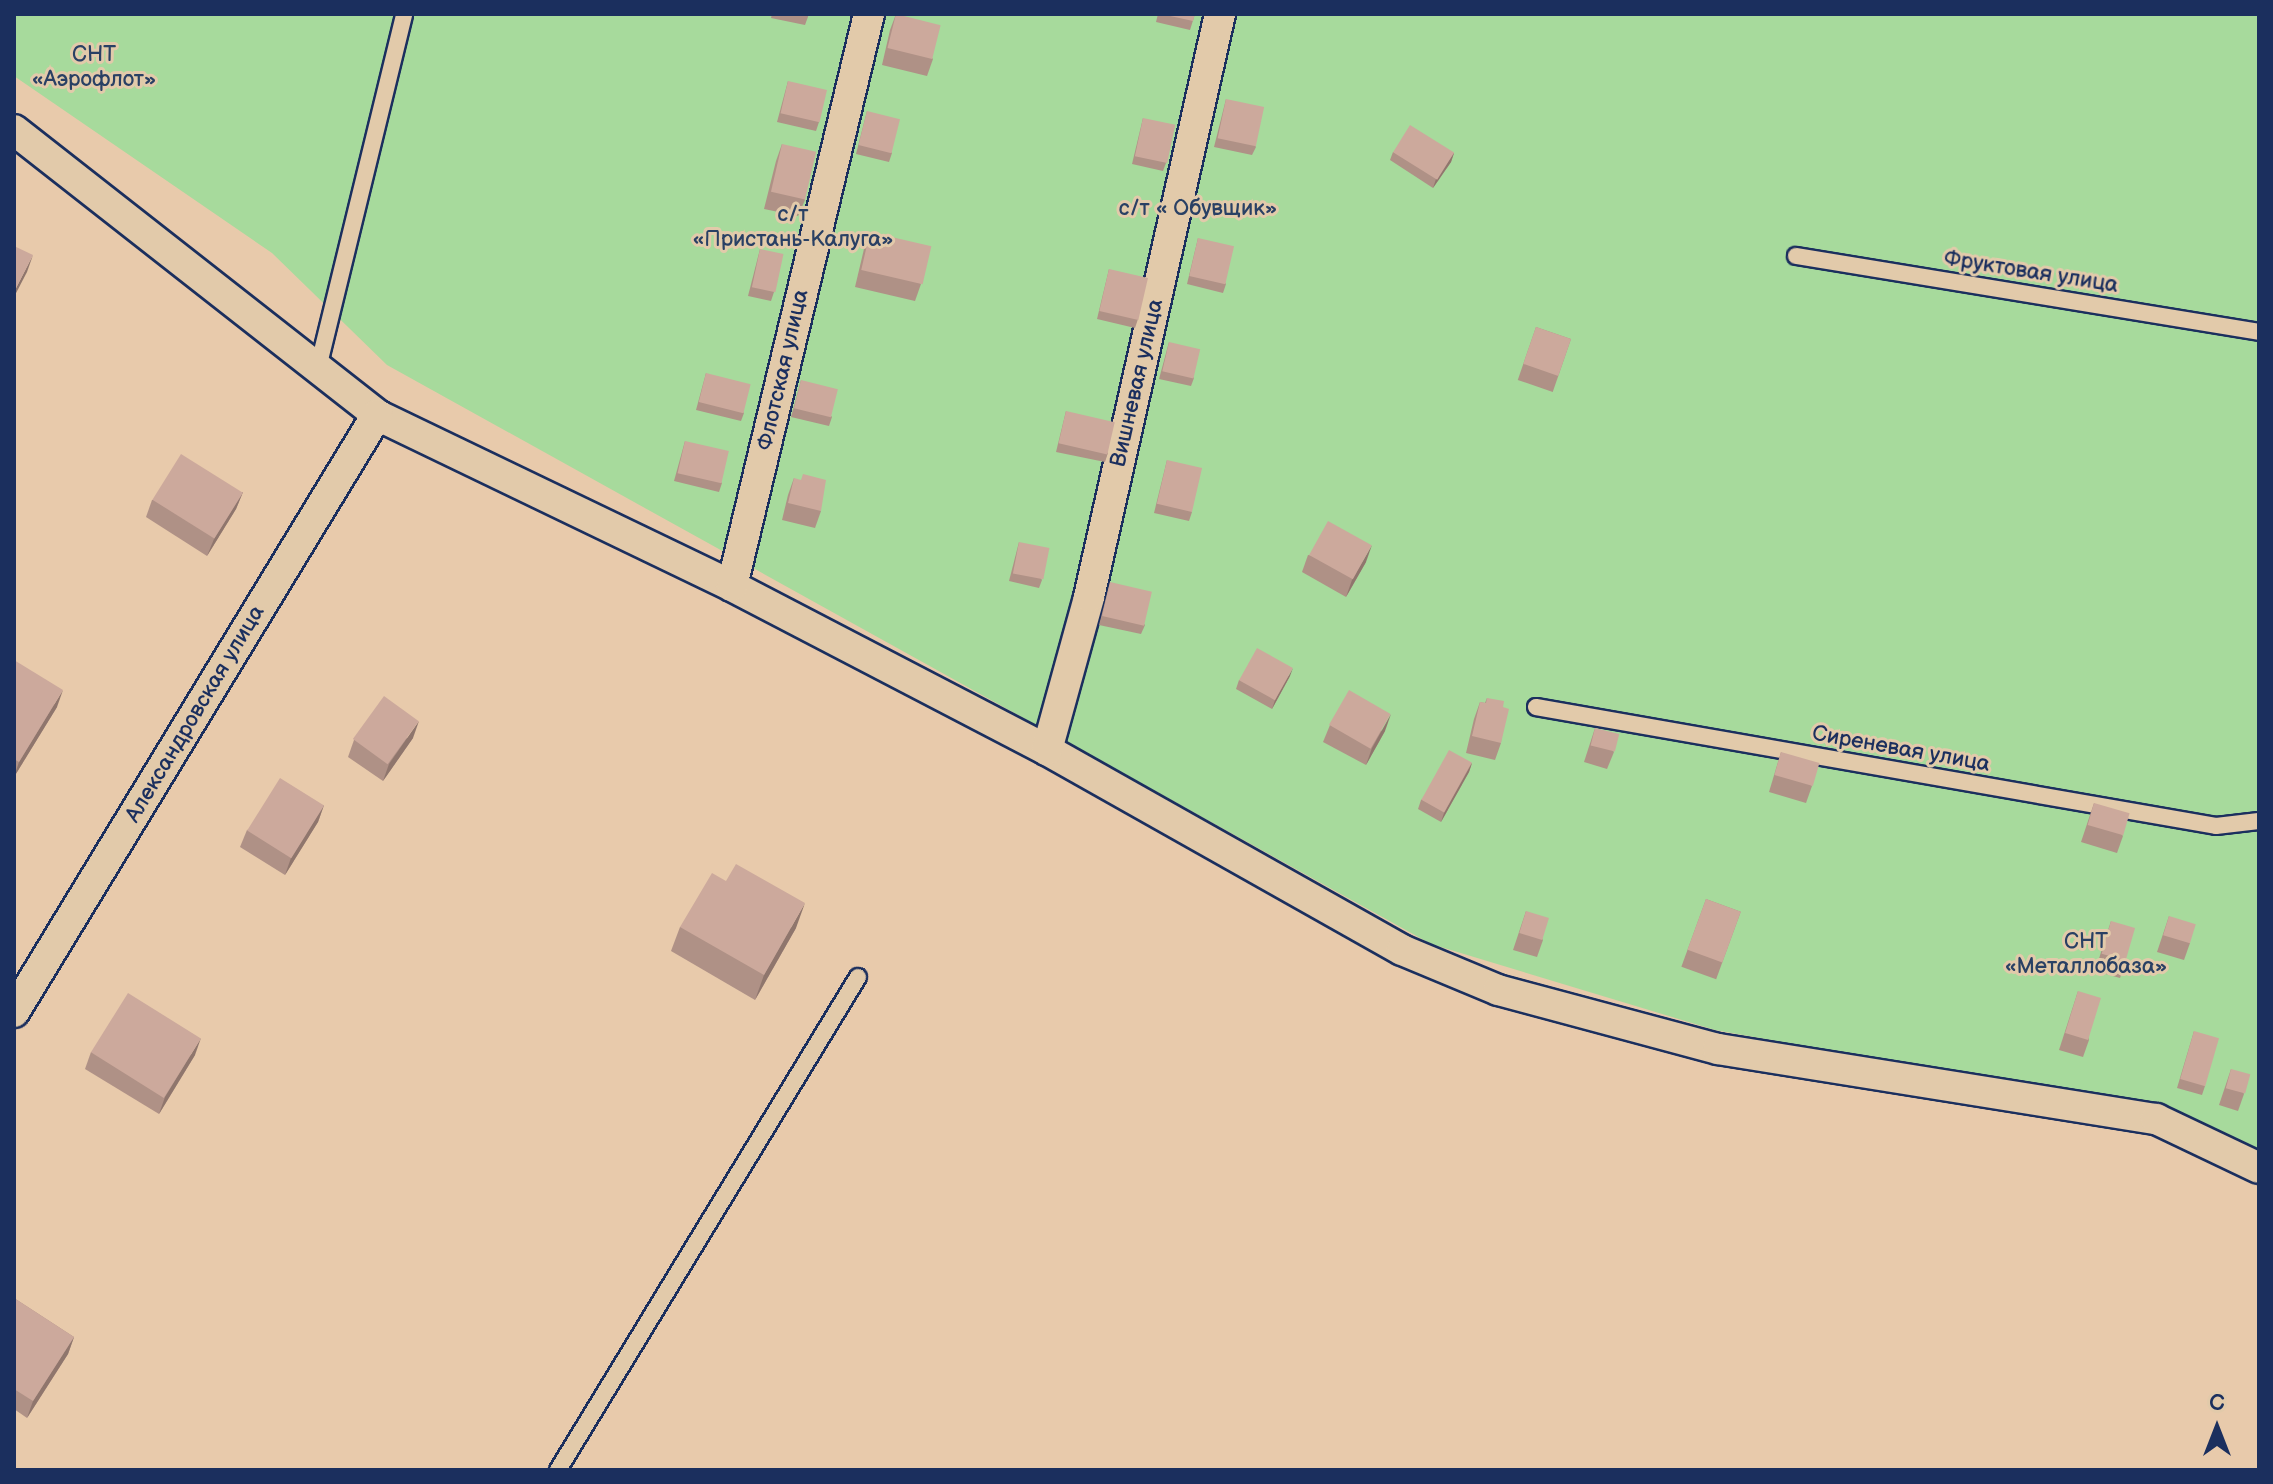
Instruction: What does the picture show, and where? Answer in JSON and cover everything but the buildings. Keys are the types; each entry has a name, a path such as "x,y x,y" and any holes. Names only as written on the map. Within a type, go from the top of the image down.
{"street":[{"name":"Флотская улица","path":"732,586 869,14"},
{"name":"Вишневая улица","path":"1047,750 1089,597 1220,14"},
{"path":"14,130 377,415 732,586 1047,750 1402,950 1498,990 1718,1049 2156,1119 2259,1168"},
{"name":"Александровская улица","path":"14,1012 377,415"}],"lane":[{"path":"318,368 404,14"},
{"name":"Фруктовая улица","path":"1796,256 2259,332"},
{"name":"Сиреневая улица","path":"1536,707 2216,826 2259,821"},
{"path":"558,1470 858,977"}],"green space":[{"path":"14,14 2259,14 2259,1154 2166,1112 1715,1030 1431,944 387,365 272,253 14,76"}],"park label":[{"name":"СНТ «Аэрофлот»","path":"94,66"},
{"name":"с/т « Обувщик»","path":"1198,209"},
{"name":"с/т «Пристань-Калуга»","path":"793,226"},
{"name":"СНТ «Металлобаза»","path":"2086,954"}]}
